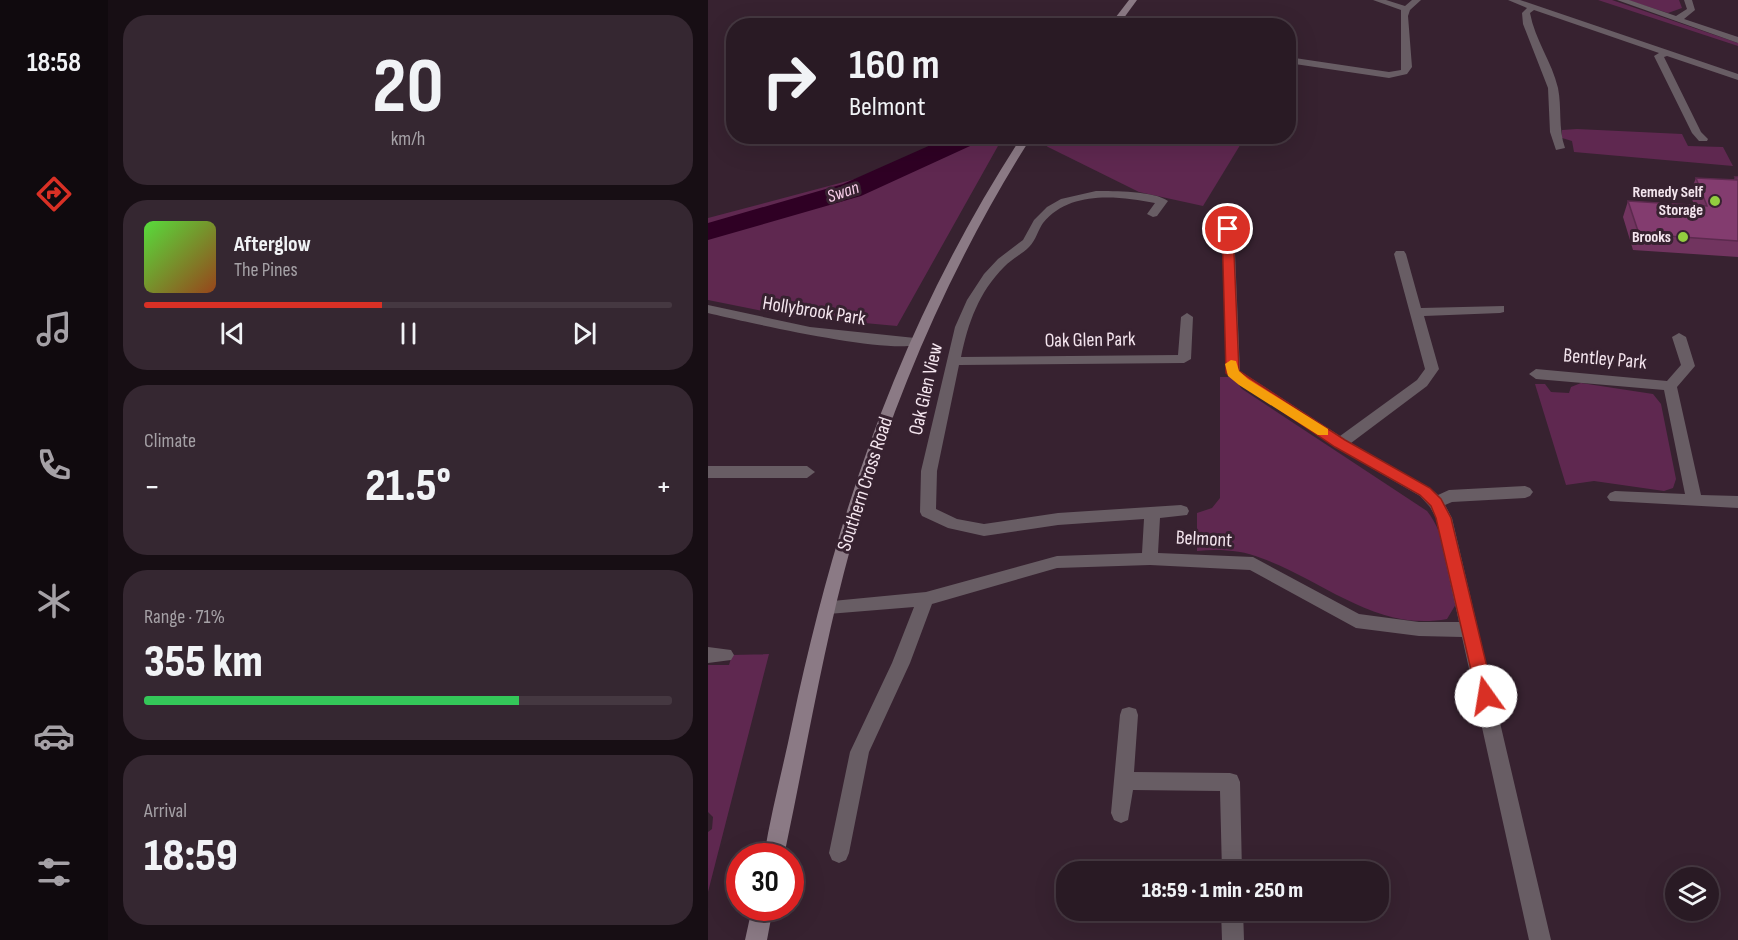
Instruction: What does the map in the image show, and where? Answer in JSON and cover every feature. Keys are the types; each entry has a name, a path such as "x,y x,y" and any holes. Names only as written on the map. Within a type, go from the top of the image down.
{"main road":[{"path":"1119,18 1133,0"},
{"name":"Southern Cross Road","path":"777,843 828,607 869,465 915,342 953,262 1022,144"},
{"path":"756,940 760,921"}],"street":[{"path":"1377,0 1406,9"},
{"path":"1296,61 1389,75 1404,72 1407,68 1403,20 1406,9 1416,0"},
{"path":"1512,0 1738,77"},
{"path":"1621,0 1738,40"},
{"path":"1678,18 1692,10 1688,0"},
{"path":"1532,7 1526,13 1530,38 1553,88 1553,133 1560,148"},
{"path":"1666,53 1659,56 1665,70 1697,133 1703,139"},
{"name":"Oak Glen View","path":"1153,214 1162,201 1118,193 1082,195 1056,206 1038,222 1027,242 1004,260 983,282 961,327 929,471 928,512 954,524 984,530 1058,519 1181,511"},
{"path":"1228,229 1233,373 1340,443 1425,492 1436,503 1444,518 1540,940"},
{"path":"1340,443 1422,382 1432,369 1400,254"},
{"name":"Hollybrook Park","path":"708,309 786,329 858,339 915,342"},
{"path":"1416,312 1500,309"},
{"name":"Oak Glen Park","path":"955,361 1184,359 1188,317"},
{"name":"Bentley Park","path":"1670,386 1688,366 1678,337"},
{"name":"Bentley Park","path":"1536,374 1670,386"},
{"name":"Bentley Park","path":"1670,386 1694,499"},
{"path":"708,472 807,472"},
{"path":"1436,503 1449,496 1525,492"},
{"path":"1615,497 1738,502"},
{"path":"1150,559 1152,512"},
{"name":"Belmont","path":"828,607 926,599 1057,562 1150,559 1253,564 1356,621 1419,629 1471,630"},
{"path":"839,853 860,752 901,663 926,599"},
{"path":"1121,813 1129,715"},
{"path":"1124,780 1230,782 1232,861"},
{"path":"1233,921 1233,940"}],"shaded area":[{"path":"1598,0 1612,0 1738,43 1738,46"},
{"path":"1627,0 1679,0 1682,8 1668,13"},
{"path":"1562,130 1682,134 1688,146 1723,147 1733,166 1574,152 1572,141 1562,138"},
{"path":"942,144 999,144 897,326 788,316 708,300 708,218 855,179"},
{"path":"1044,144 1241,144 1203,206 1139,192"},
{"path":"1220,377 1232,377 1242,389 1427,511 1443,543 1456,604 1447,619 1421,621 1397,618 1351,602 1284,567 1253,555 1229,551 1197,551 1197,513 1212,508 1220,498"},
{"path":"1581,383 1653,394 1661,404 1676,479 1673,488 1664,491 1594,481 1566,485 1535,384 1545,384 1551,392 1569,393 1571,387"},
{"path":"769,654 708,892 708,832 712,829 713,817 708,812 708,665 729,665 732,655"}],"building":[{"path":"1735,177 1738,177 1738,241 1639,234 1628,201 1707,206 1696,178 1737,180"}],"waterway":[{"name":"Swan","path":"708,232 852,190 954,144"}],"slow traffic":[{"path":"1231,364 1233,373 1243,382 1323,432"}],"place":[{"name":"Remedy Self Storage","path":"1715,201"},
{"name":"Brooks","path":"1683,237"}],"route":[{"path":"1228,229 1230,352 1233,373 1243,382 1340,443 1425,492 1436,503 1444,518 1486,696"}]}
